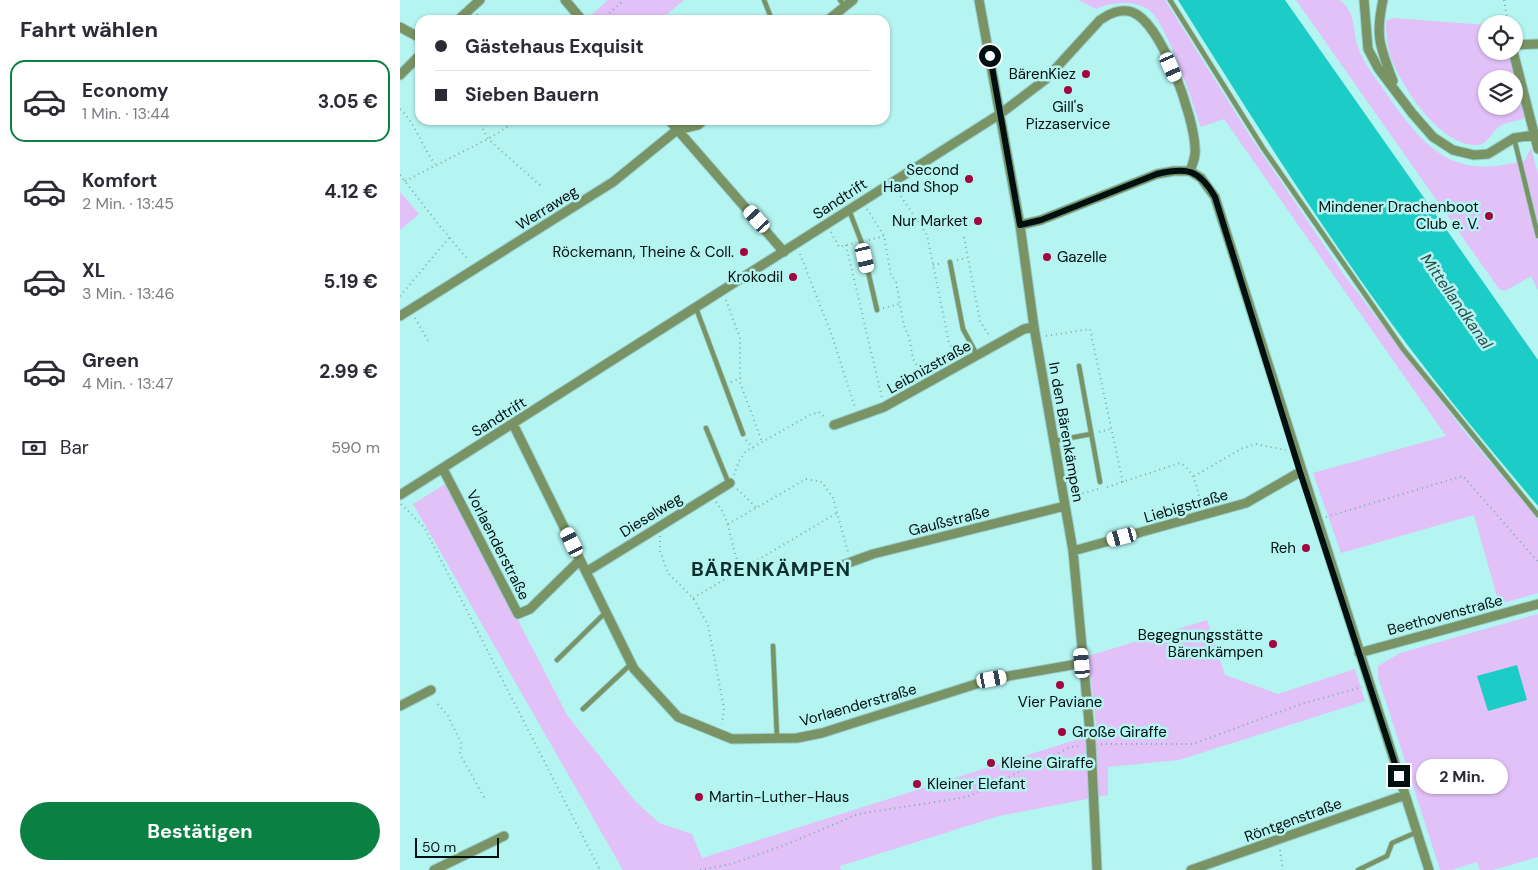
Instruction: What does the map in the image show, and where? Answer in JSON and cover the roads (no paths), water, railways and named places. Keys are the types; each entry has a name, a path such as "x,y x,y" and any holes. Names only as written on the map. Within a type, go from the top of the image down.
{"street":[{"path":"464,15 480,0"},
{"path":"565,0 578,15"},
{"path":"832,15 843,3 853,0"},
{"path":"1364,0 1368,48 1378,68 1433,137 1453,150 1474,155 1488,154 1514,138 1534,135"},
{"path":"1383,0 1378,34 1380,48 1396,90"},
{"name":"In den Bärenkämpen","path":"980,1 1020,225 1034,327 1073,550 1091,744 1097,870"},
{"name":"Sandtrift","path":"400,496 1000,114 1046,79 1100,20 1109,14 1132,12 1147,22 1155,32 1178,82 1194,132 1196,150 1190,170"},
{"path":"400,27 415,35"},
{"path":"1523,45 1538,44"},
{"path":"400,76 415,60"},
{"path":"1515,60 1538,150"},
{"path":"673,125 784,252"},
{"name":"Werraweg","path":"400,316 613,182 677,130 698,125"},
{"path":"1020,225 1041,220 1157,174 1174,170 1190,170 1201,178 1215,197 1300,472 1429,870"},
{"name":"Leibnizstraße","path":"834,425 884,407 1024,329 1034,327"},
{"name":"Vorlaenderstraße","path":"513,424 632,663 678,717 732,739 776,738 822,733 992,679 1082,663"},
{"name":"Vorlaenderstraße","path":"443,469 518,614 530,609 580,560"},
{"name":"Liebigstraße","path":"1073,550 1204,516 1246,502 1300,472"},
{"name":"Dieselweg","path":"586,572 730,483"},
{"name":"Gaußstraße","path":"840,566 872,554 1064,502"},
{"name":"Beethovenstraße","path":"1358,653 1538,604"},
{"path":"400,706 431,690"},
{"name":"Röntgenstraße","path":"1191,870 1405,795"},
{"path":"434,870 504,836"}],"lane":[{"path":"764,0 770,15"},
{"path":"1170,0 1263,148 1398,342 1466,429 1538,515"},
{"path":"1514,138 1538,236"},
{"path":"849,210 861,241 877,310"},
{"path":"950,262 963,329 978,356"},
{"path":"696,308 743,434"},
{"path":"1078,366 1100,482"},
{"path":"706,428 730,483"},
{"path":"1054,441 1092,434"},
{"path":"557,660 606,612"},
{"path":"773,646 776,738"},
{"path":"583,709 632,663"},
{"path":"1358,870 1388,856 1392,843 1417,832"}],"water":[{"name":"Mittellandkanal","path":"1178,0 1285,0 1538,360 1538,506 1440,387 1348,263"},
{"path":"1517,665 1527,700 1488,711 1477,676"}],"place":[{"name":"BärenKiez","path":"1086,74"},
{"name":"Gill's Pizzaservice","path":"1068,90"},
{"name":"Second Hand Shop","path":"969,179"},
{"name":"Mindener Drachenboot Club e. V.","path":"1489,216"},
{"name":"Nur Market","path":"978,221"},
{"name":"Röckemann, Theine & Coll.","path":"744,252"},
{"name":"Gazelle","path":"1047,257"},
{"name":"Krokodil","path":"793,277"},
{"name":"Reh","path":"1306,548"},
{"name":"Begegnungsstätte Bärenkämpen","path":"1273,644"},
{"name":"Vier Paviane","path":"1060,685"},
{"name":"Große Giraffe","path":"1062,732"},
{"name":"Kleine Giraffe","path":"991,763"},
{"name":"Kleiner Elefant","path":"917,784"},
{"name":"Martin-Luther-Haus","path":"699,797"}],"district":[{"name":"BÄRENKÄMPEN","path":"771,569"}]}
